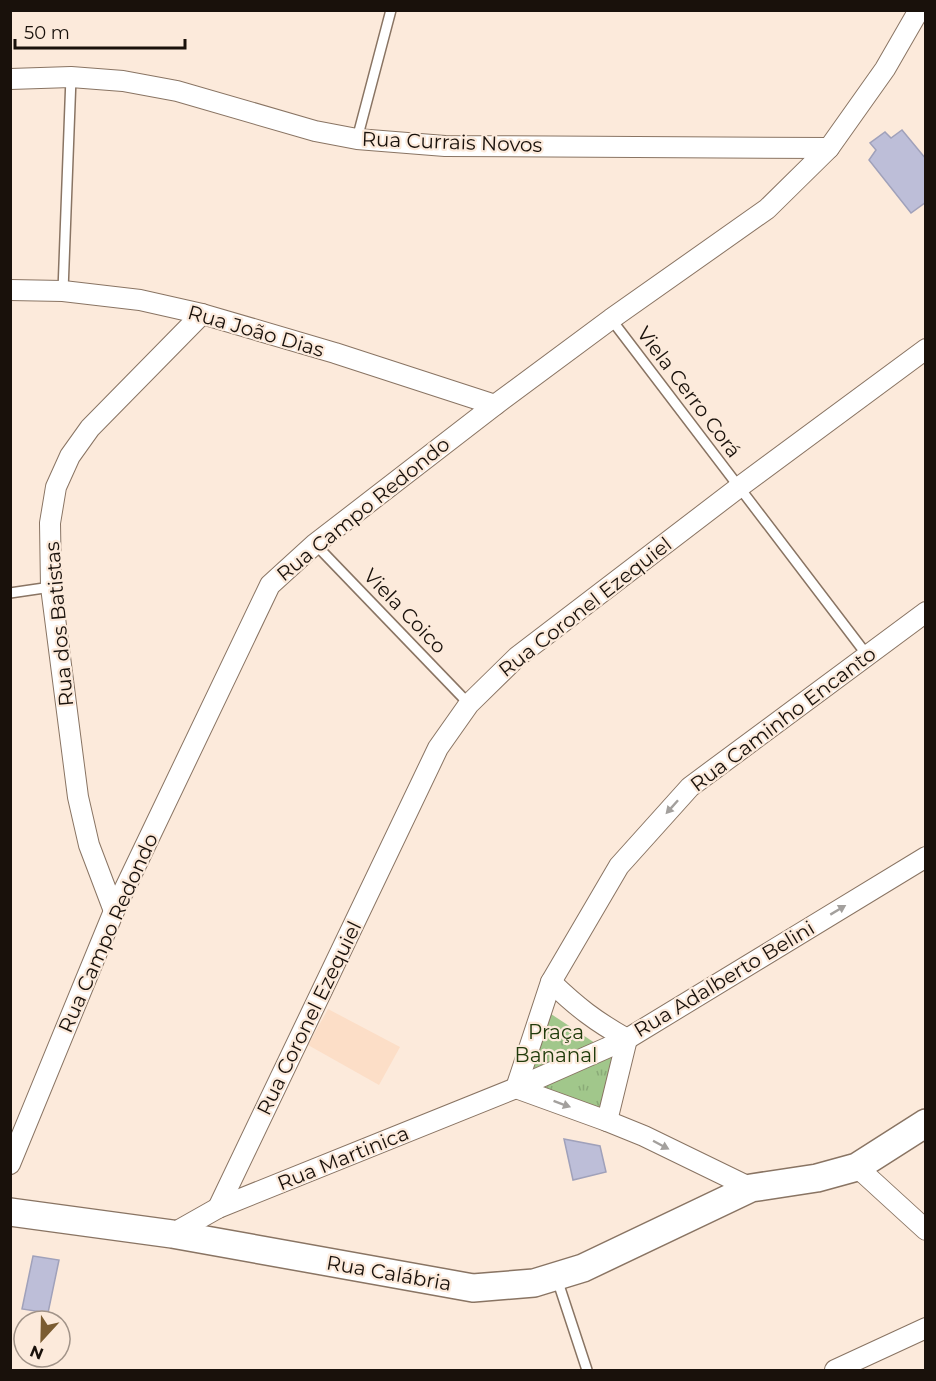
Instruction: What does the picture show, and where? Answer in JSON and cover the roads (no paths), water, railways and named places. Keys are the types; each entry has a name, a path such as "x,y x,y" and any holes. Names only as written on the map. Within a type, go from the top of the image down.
{"street":[{"name":"Rua Campo Redondo","path":"10,1164 114,911 270,585 315,544 495,405 611,319 767,209 829,148 885,69 919,10"},
{"name":"Rua Currais Novos","path":"10,79 71,77 123,81 177,91 315,130 357,139 445,146 829,148"},
{"name":"Rua João Dias","path":"10,290 63,291 140,300 202,314 335,353 495,405"},
{"name":"Rua dos Batistas","path":"114,911 89,845 78,797 51,587 50,524 56,488 70,456 90,428 202,314"},
{"name":"Rua Coronel Ezequiel","path":"218,1208 438,748 469,704 516,657 926,349"},
{"name":"Rua Caminho Encanto","path":"516,1088 551,982 619,866 690,787 926,612"},
{"name":"Rua Adalberto Belini","path":"516,1088 627,1039 926,857"},
{"path":"551,982 578,1008 627,1039 608,1120"},
{"path":"516,1088 608,1120 751,1188"},
{"name":"Rua Martinica","path":"172,1234 218,1208 516,1088"},
{"name":"Rua Calábria","path":"10,1212 172,1234 473,1288 534,1283 583,1268 751,1188 817,1178 857,1167 926,1124"},
{"path":"857,1167 926,1230"},
{"path":"835,1371 926,1328"}],"lane":[{"path":"357,139 391,10"},
{"path":"63,291 71,77"},
{"name":"Viela Cerro Corá","path":"611,319 867,655"},
{"name":"Viela Coico","path":"315,544 469,704"},
{"path":"10,593 51,587"},
{"path":"556,1276 587,1371"}],"park label":[{"name":"Praça Bananal","path":"556,1044"}]}
